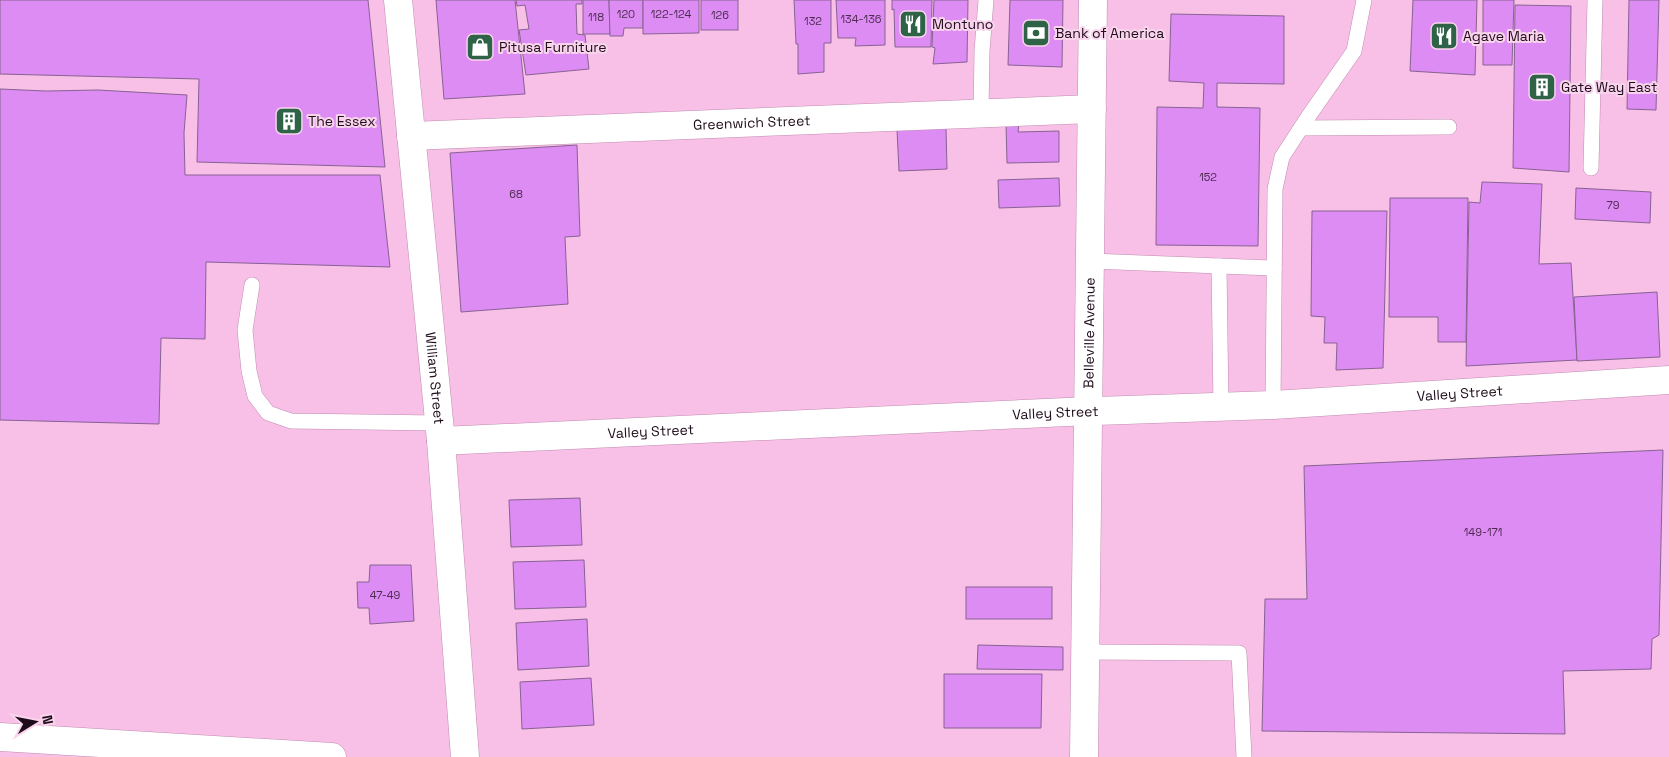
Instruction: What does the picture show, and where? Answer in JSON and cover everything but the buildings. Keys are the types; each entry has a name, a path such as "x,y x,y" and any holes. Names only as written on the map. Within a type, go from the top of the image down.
{"street":[{"name":"William Street","path":"398,0 440,432 465,757"},
{"name":"Belleville Avenue","path":"1084,757 1093,0"},
{"name":"Greenwich Street","path":"410,136 1092,109"},
{"name":"Valley Street","path":"440,432 1273,405 1669,380"},
{"path":"0,737 332,757"}],"lane":[{"path":"981,113 982,51 986,0"},
{"path":"1273,405 1275,189 1282,157 1354,52 1364,0"},
{"path":"1591,168 1595,0"},
{"path":"1301,128 1449,127"},
{"path":"1090,261 1274,268"},
{"path":"1220,266 1221,407"},
{"path":"252,285 245,330 249,371 255,396 268,414 291,420 440,432"},
{"path":"1086,652 1240,653 1244,757"}],"place":[{"name":"Montuno","path":"913,24"},
{"name":"Bank of America","path":"1036,33"},
{"name":"Agave Maria","path":"1444,36"},
{"name":"Pitusa Furniture","path":"480,47"},
{"name":"Gate Way East","path":"1542,87"},
{"name":"The Essex","path":"289,121"}]}
